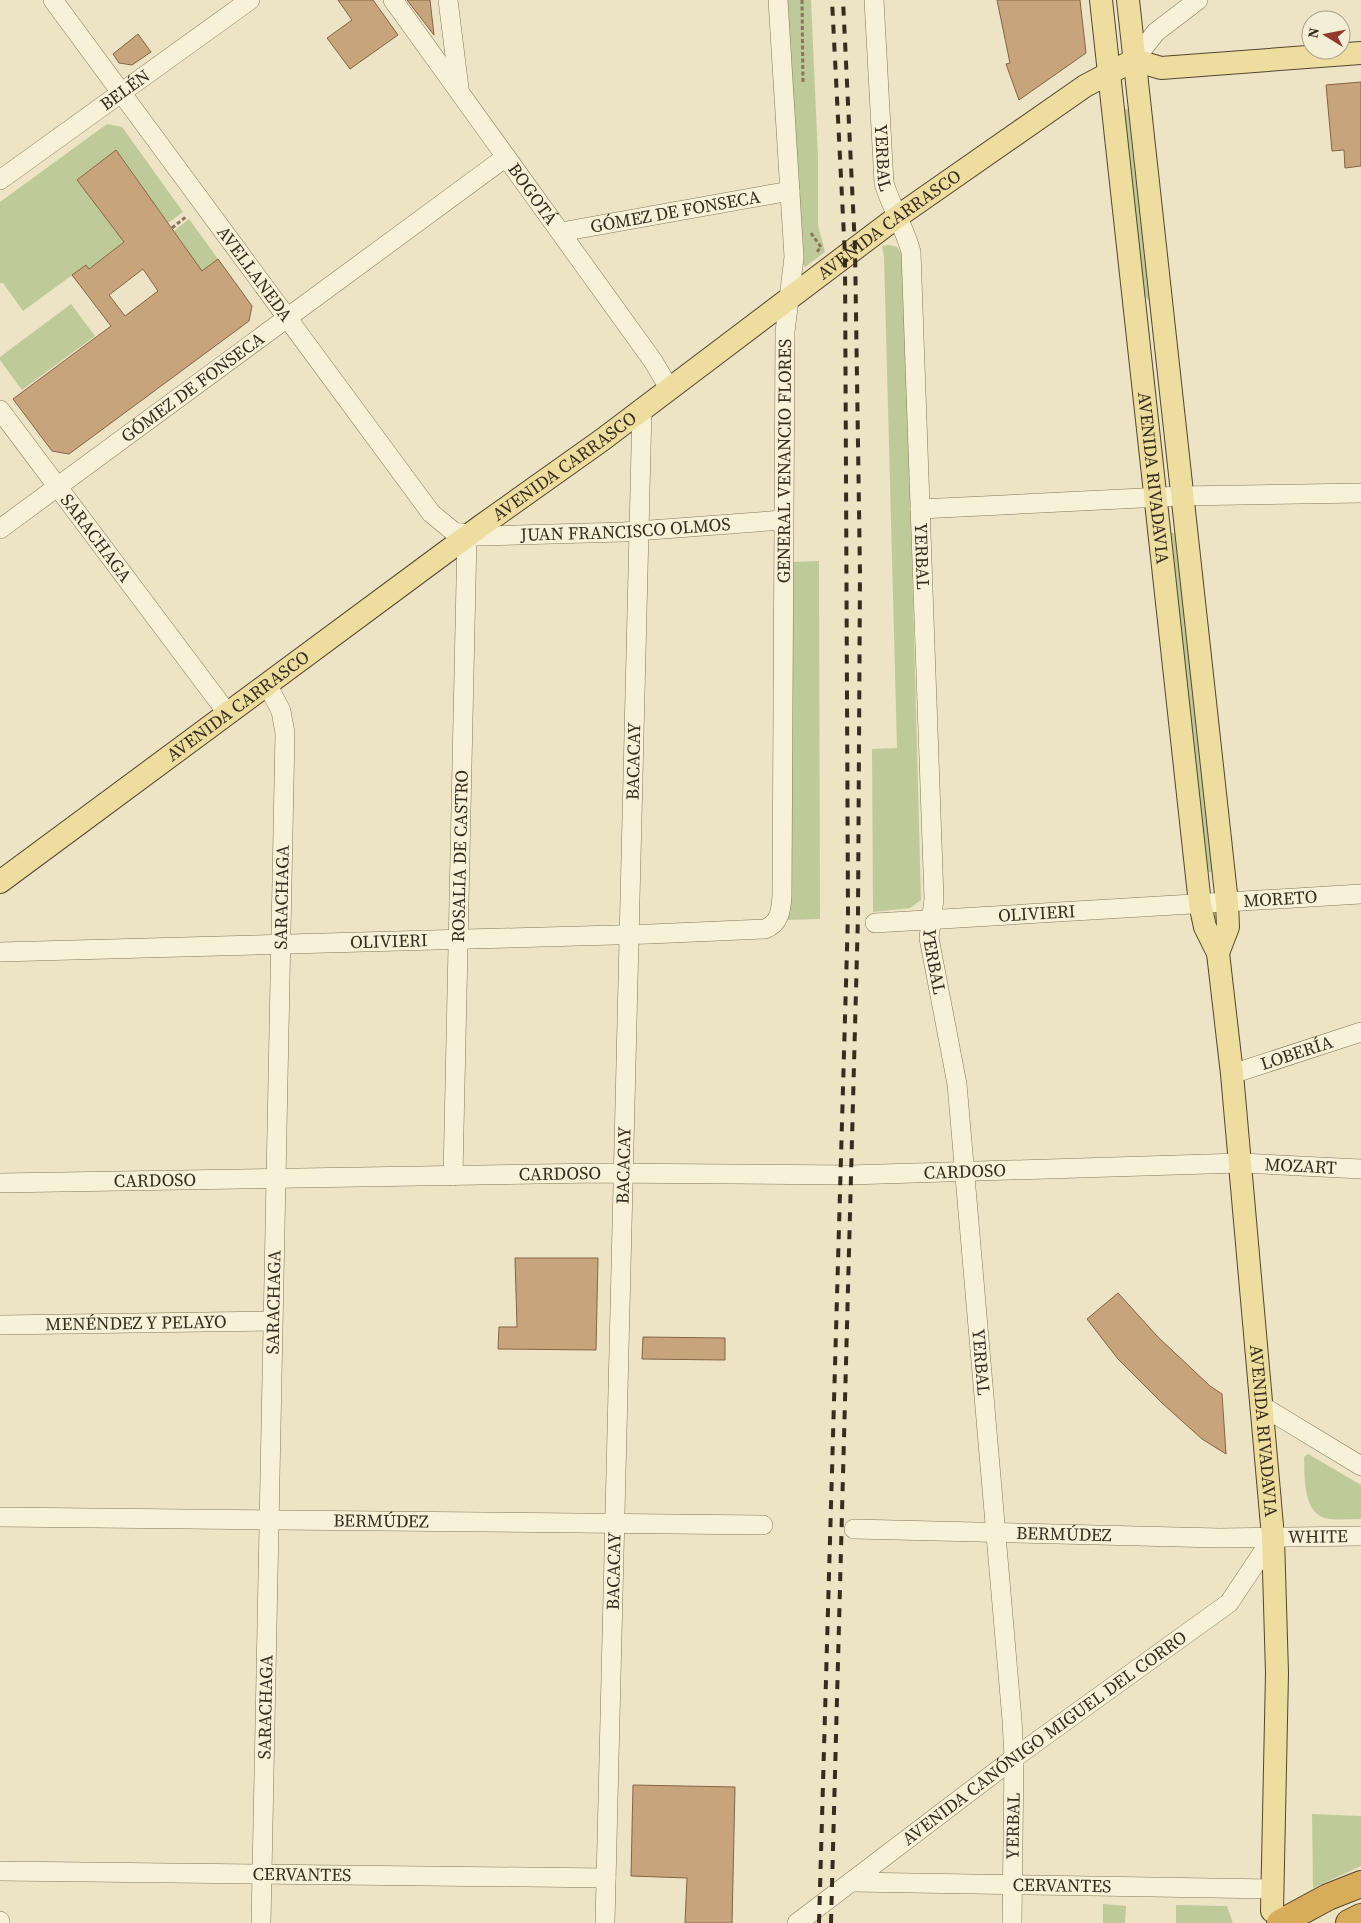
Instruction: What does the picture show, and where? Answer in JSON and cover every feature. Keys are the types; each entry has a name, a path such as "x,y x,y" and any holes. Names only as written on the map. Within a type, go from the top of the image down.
{"highway":[{"path":"1275,1908 1328,1897 1361,1884"},
{"path":"1349,1923 1361,1917"}],"main road":[{"name":"AVENIDA RIVADAVIA","path":"1101,0 1200,904 1205,928 1218,953 1232,1074 1273,1537 1277,1673 1275,1908"},
{"name":"AVENIDA RIVADAVIA","path":"1128,0 1227,903 1228,927 1218,953"},
{"path":"1134,60 1161,68 1361,53"},
{"name":"AVENIDA CARRASCO","path":"0,882 268,686 467,536 602,440 897,217 1047,112 1134,60"}],"street":[{"name":"AVELLANEDA","path":"53,0 122,92 285,318 431,513 454,532 467,536"},
{"name":"BELÉN","path":"0,180 250,0"},
{"name":"BOGOTÁ","path":"393,0 561,232 653,361 670,388"},
{"path":"448,0 459,90"},
{"name":"GENERAL VENANCIO FLORES","path":"775,922 780,916 782,896 782,520 785,332 794,257 778,0"},
{"name":"YERBAL","path":"874,0 884,183 890,203 906,233 911,252 933,889 928,938 957,1084 1014,1758 1012,1923"},
{"path":"1134,60 1156,32 1198,0"},
{"name":"GÓMEZ DE FONSECA","path":"0,529 506,157"},
{"name":"GÓMEZ DE FONSECA","path":"561,232 790,191"},
{"name":"BACACAY","path":"605,1923 629,935 641,531 642,408"},
{"name":"SARACHAGA","path":"0,410 228,714"},
{"path":"920,509 1182,496 1361,493"},
{"name":"JUAN FRANCISCO OLMOS","path":"467,536 641,531 782,520"},
{"name":"ROSALIA DE CASTRO","path":"453,1176 467,536"},
{"name":"SARACHAGA","path":"261,1923 285,733 281,711 268,686"},
{"name":"MORETO","path":"1200,904 1361,894"},
{"name":"OLIVIERI","path":"875,923 1200,904"},
{"name":"OLIVIERI","path":"0,952 281,945 458,938 629,935 765,929 775,922"},
{"name":"LOBERÍA","path":"1232,1074 1361,1032"},
{"name":"CARDOSO","path":"0,1183 276,1177 623,1173 850,1175 1240,1163"},
{"name":"MOZART","path":"1240,1163 1361,1169"},
{"name":"MENÉNDEZ Y PELAYO","path":"0,1325 272,1321"},
{"path":"1262,1406 1361,1466"},
{"name":"BERMÚDEZ","path":"0,1517 763,1525"},
{"name":"BERMÚDEZ","path":"854,1529 1273,1537"},
{"name":"WHITE","path":"1273,1537 1361,1536"},
{"name":"AVENIDA CANÓNIGO MIGUEL DEL CORRO","path":"797,1923 1014,1758 1229,1603 1273,1537"},
{"name":"CERVANTES","path":"0,1871 606,1878"},
{"name":"CERVANTES","path":"852,1882 1012,1886 1275,1908"}],"path":[{"path":"172,228 187,216"}],"green space":[{"path":"786,0 811,0 818,157 818,225 825,252 805,267 801,262"},
{"path":"1128,109 1149,302 1142,291 1123,110"},
{"path":"107,124 122,127 183,212 168,223 116,150 77,180 124,242 89,269 86,265 23,311 3,283 0,283 0,202"},
{"path":"189,219 218,259 202,271 174,231"},
{"path":"882,246 897,247 904,259 921,900 910,908 873,912 872,749 897,748 884,256"},
{"path":"1149,302 1150,303 1167,461"},
{"path":"71,304 95,336 22,390 0,360 0,357"},
{"path":"1170,533 1175,533 1212,872 1207,872"},
{"path":"819,561 820,919 788,920 791,562"},
{"path":"1308,1454 1361,1485 1361,1519 1329,1519 1320,1516 1314,1510 1309,1503 1305,1484 1304,1457"},
{"path":"1312,1814 1361,1816 1361,1866 1313,1888"},
{"path":"1103,1904 1126,1906 1125,1923 1103,1923"},
{"path":"1176,1905 1227,1906 1233,1923 1176,1923"}],"building":[{"path":"338,0 373,0 398,35 350,69 327,38 352,20"},
{"path":"407,0 430,0 434,35"},
{"path":"997,0 1080,0 1086,53 1019,100 1006,64 1010,63"},
{"path":"138,34 151,52 132,65 119,63 113,54"},
{"path":"1361,82 1361,166 1345,168 1344,150 1332,151 1326,85"},
{"path":"116,150 202,271 218,259 252,306 249,321 69,454 52,451 13,399 111,326 72,275 86,265 89,269 124,242 77,180","holes":["143,269 158,291 125,316 109,295"]},
{"path":"515,1258 598,1258 596,1350 498,1349 499,1327 517,1327"},
{"path":"1118,1293 1158,1337 1210,1386 1222,1394 1226,1454 1202,1439 1162,1403 1118,1359 1087,1319"},
{"path":"643,1337 725,1338 725,1360 642,1359"},
{"path":"633,1785 735,1787 732,1923 685,1923 687,1878 631,1876"}],"railway":[{"path":"819,1923 848,914 845,256 832,0"},
{"path":"831,1923 858,915 860,574 855,248 843,0"}]}
